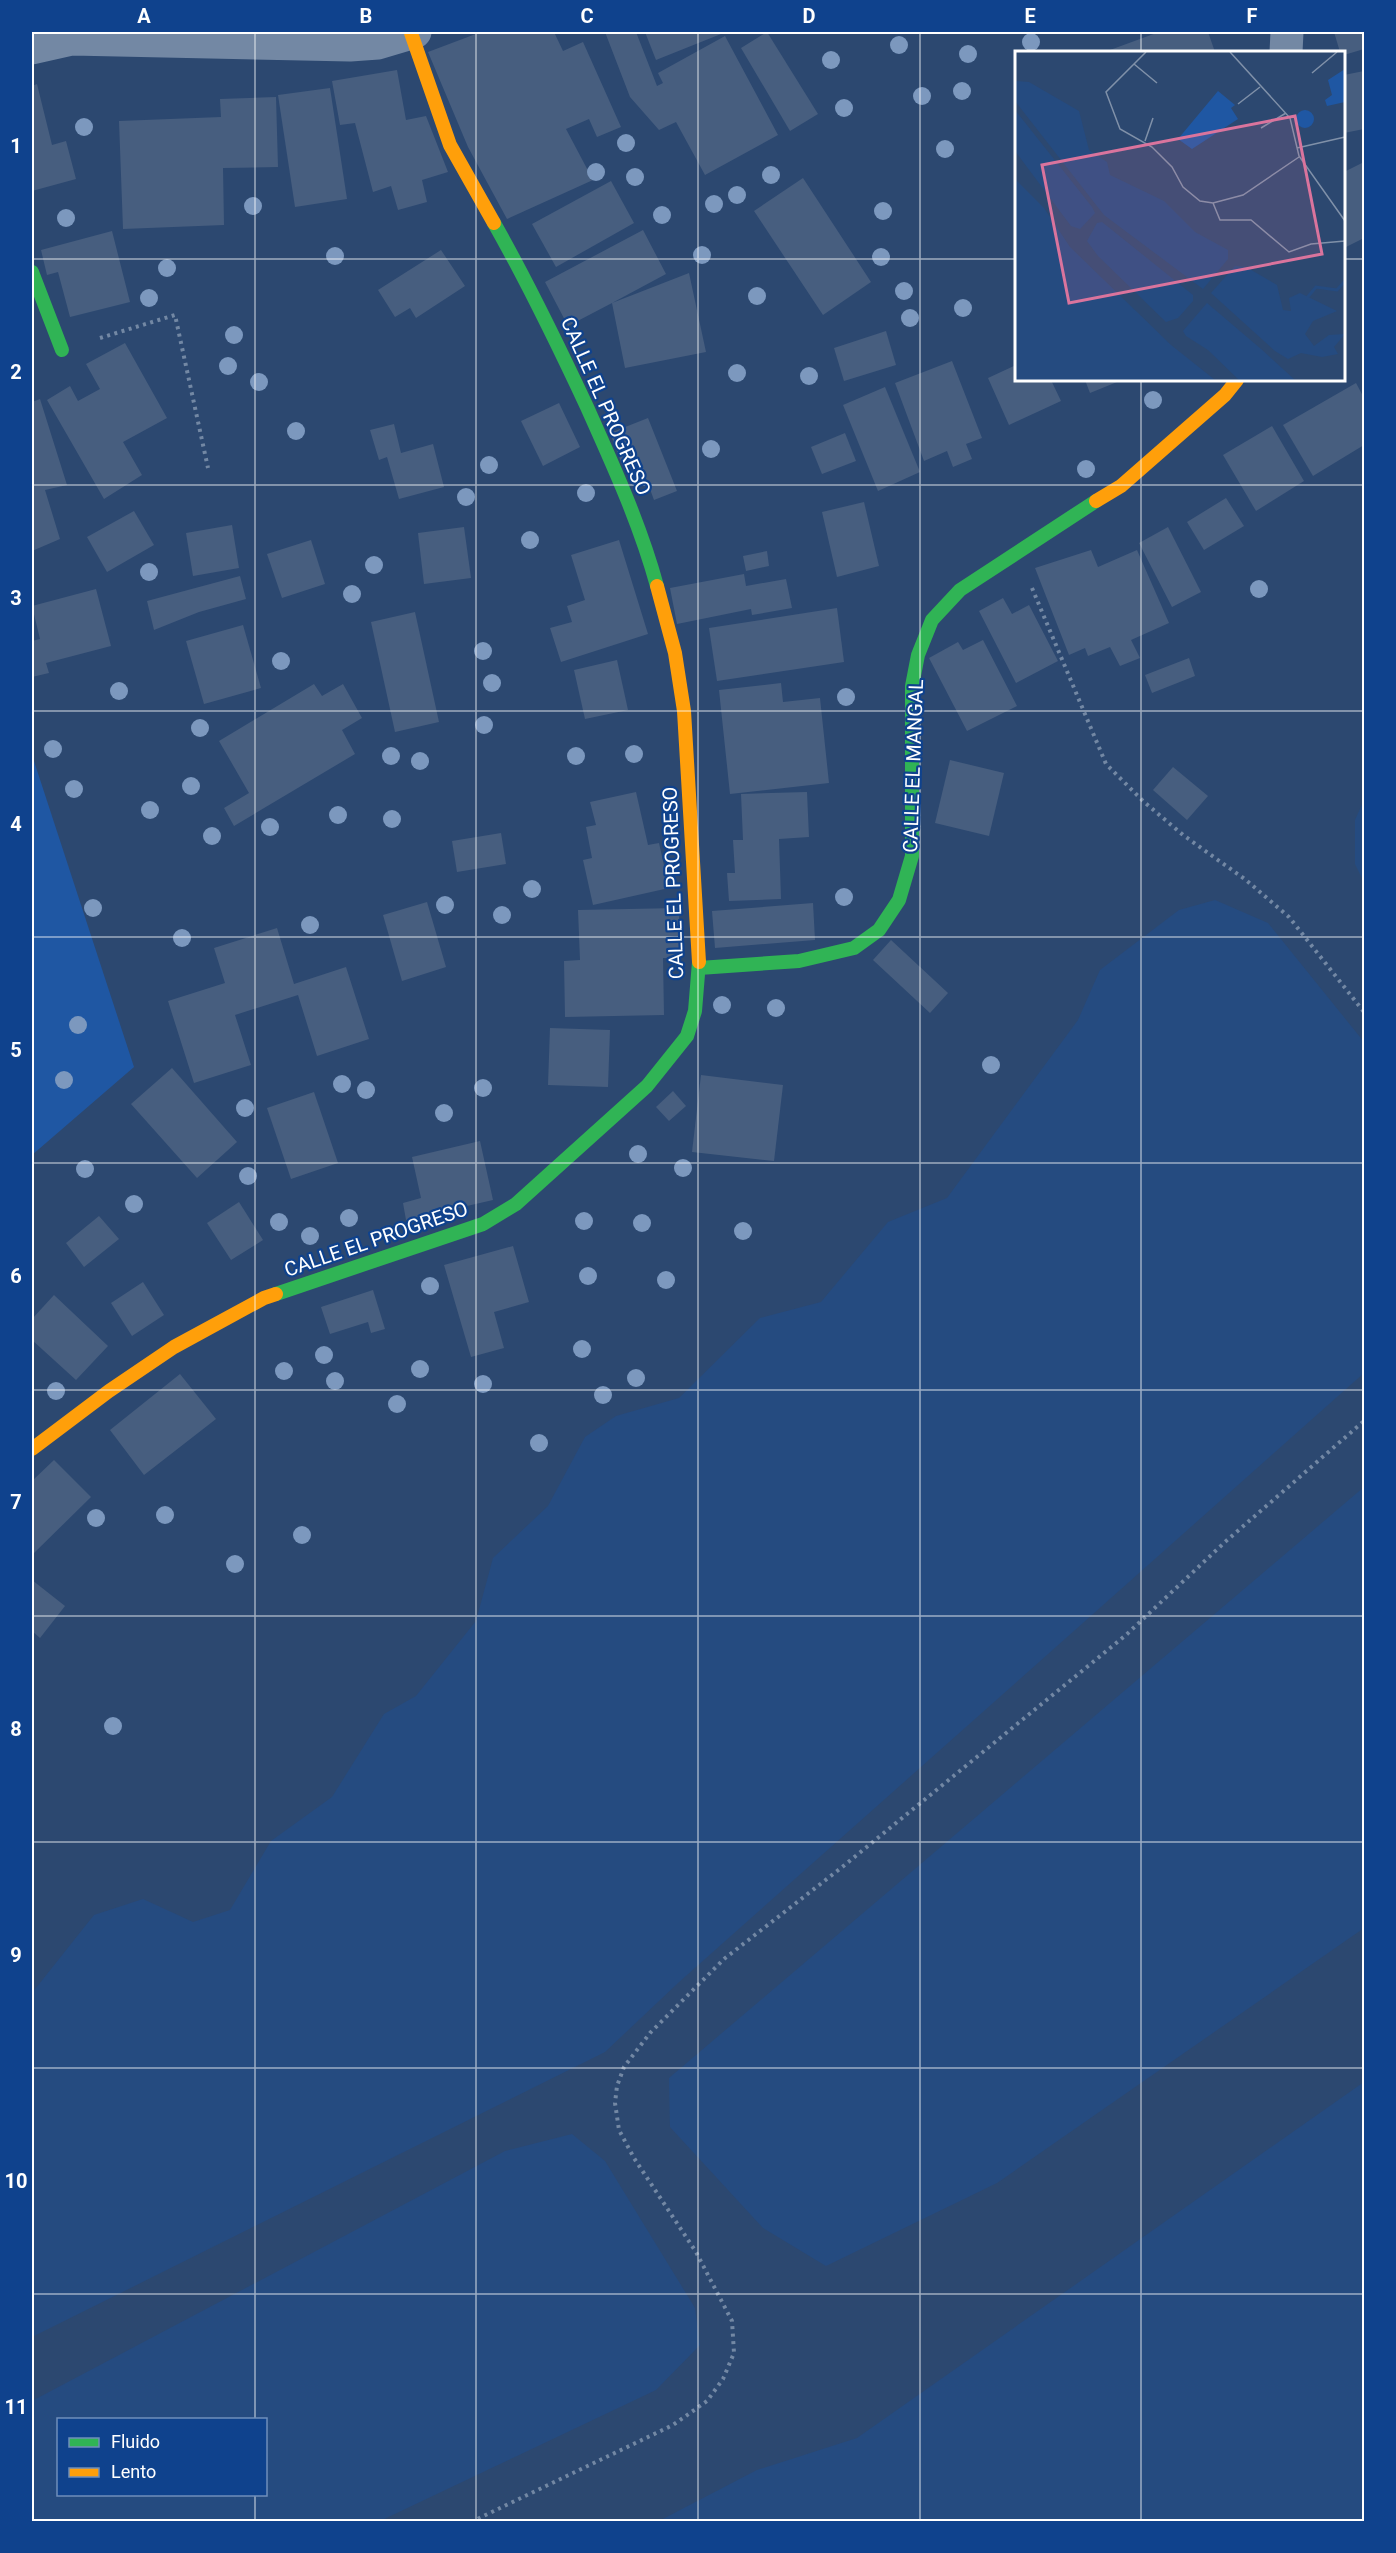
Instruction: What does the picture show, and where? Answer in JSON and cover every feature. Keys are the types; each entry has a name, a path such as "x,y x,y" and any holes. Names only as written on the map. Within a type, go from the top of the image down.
{"street":[{"path":"32,48 72,39 323,38 378,43 413,32"},
{"name":"CALLE EL PROGRESO","path":"32,1449 109,1391 174,1347 264,1298 483,1224 516,1204 648,1086 687,1036 695,1011 699,968 684,711 675,652 654,576 621,482 558,345 520,268 450,145 413,32"},
{"path":"1286,51 1287,32"},
{"path":"32,272 62,350"},
{"name":"CALLE EL MANGAL","path":"699,968 799,961 854,948 879,930 899,900 912,856 912,686 918,655 932,620 953,598 1017,551 1121,486 1225,395 1236,381"}],"path":[{"path":"62,350 175,315 208,468"},
{"path":"1017,551 1106,764 1143,801 1183,835 1246,880 1289,918 1365,1012"},
{"path":"471,2522 673,2425 706,2401 723,2379 734,2353 732,2321 696,2252 634,2158 619,2130 615,2103 617,2086 624,2067 650,2033 724,1959 869,1845 1117,1642 1225,1542 1365,1420"}],"shaded area":[{"path":"32,755 134,1067 32,1155"},
{"path":"1364,800 1364,882 1355,864 1355,820"},
{"path":"1215,900 1268,923 1364,1042 1364,1373 678,1983 605,2052 32,2337 32,1993 94,1915 143,1899 193,1922 230,1910 271,1841 332,1797 384,1714 416,1696 476,1621 493,1558 548,1506 585,1437 616,1416 679,1398 760,1318 821,1302 888,1222 947,1198 1078,1020 1100,970 1179,910"},
{"path":"1364,1487 1364,1928 997,2183 826,2266 763,2228 670,2127 669,2078"},
{"path":"1364,2082 1364,2521 659,2521 757,2470 857,2438"},
{"path":"572,2134 605,2161 695,2308 700,2345 656,2390 380,2521 32,2521 32,2401 505,2151"}],"building":[{"path":"481,32 554,32 563,51 583,42 621,127 597,137 589,119 566,129 593,180 507,219 468,147 428,52"},
{"path":"605,32 636,32 657,86 663,83 658,73 725,36 778,135 705,175 676,122 659,130 630,97"},
{"path":"645,32 726,32 656,60"},
{"path":"767,32 818,114 790,131 741,48"},
{"path":"1159,32 1208,32 1215,51 1110,51"},
{"path":"1334,32 1364,32 1364,49 1345,55 1345,51 1340,51"},
{"path":"397,70 406,120 426,116 448,172 422,180 427,202 398,210 391,186 373,192 355,123 340,125 332,81"},
{"path":"1364,71 1364,129 1345,133 1345,75"},
{"path":"37,84 52,145 66,141 76,179 32,191 32,86"},
{"path":"330,88 347,199 295,207 278,95"},
{"path":"276,97 278,167 223,168 224,225 123,229 119,121 221,117 220,99"},
{"path":"1364,162 1364,238 1345,248 1345,172"},
{"path":"803,178 871,282 823,315 754,211"},
{"path":"611,181 634,223 556,267 532,224"},
{"path":"643,230 666,274 568,326 545,282"},
{"path":"112,231 130,302 70,317 58,272 47,275 41,250"},
{"path":"441,250 465,286 416,318 410,308 395,317 378,290"},
{"path":"689,273 706,352 625,368 612,303"},
{"path":"886,331 896,365 844,381 834,348"},
{"path":"125,343 167,418 123,442 142,475 104,499 47,400 70,386 78,401 100,389 86,364"},
{"path":"952,361 982,438 966,444 972,459 953,467 947,451 924,461 895,383"},
{"path":"1015,365 1015,381 1051,381 1061,401 1009,425 988,378"},
{"path":"1085,381 1120,381 1090,393"},
{"path":"1356,383 1364,398 1364,445 1313,476 1283,425"},
{"path":"885,387 920,472 878,491 843,405"},
{"path":"40,399 67,485 45,490 60,539 32,551 32,402"},
{"path":"559,403 580,447 543,466 521,421"},
{"path":"648,418 677,491 654,500 640,462 623,467 610,433"},
{"path":"394,424 401,453 433,444 444,487 399,499 387,457 379,460 370,430"},
{"path":"1272,426 1304,481 1256,511 1223,455"},
{"path":"845,433 856,461 822,474 811,447"},
{"path":"1226,498 1244,526 1204,550 1187,522"},
{"path":"864,502 879,566 837,577 822,512"},
{"path":"134,511 154,545 107,572 87,537"},
{"path":"232,525 239,568 193,576 186,533"},
{"path":"464,527 471,578 424,584 418,533"},
{"path":"1168,527 1201,592 1172,607 1139,543"},
{"path":"311,540 325,584 282,598 267,554"},
{"path":"619,540 648,634 561,662 550,628 572,622 567,606 585,600 571,555"},
{"path":"1091,550 1098,567 1137,550 1169,623 1131,640 1140,658 1120,666 1110,647 1088,656 1085,648 1069,655 1035,568"},
{"path":"767,551 769,566 746,571 743,556"},
{"path":"744,574 746,586 786,579 792,608 752,615 751,609 677,624 670,588"},
{"path":"240,576 246,599 199,612 154,630 147,601"},
{"path":"96,589 111,646 46,663 49,673 32,677 32,641 40,639 32,606"},
{"path":"1003,598 1012,614 1029,605 1058,661 1016,683 979,611"},
{"path":"837,608 844,662 717,681 709,628"},
{"path":"415,612 439,722 395,732 371,622"},
{"path":"243,625 261,688 204,704 186,641"},
{"path":"983,640 1017,706 967,731 929,658 958,642 963,650"},
{"path":"1189,658 1195,676 1152,693 1145,675"},
{"path":"617,660 628,710 585,719 574,670"},
{"path":"781,683 783,702 820,698 829,783 730,794 719,690"},
{"path":"314,684 322,696 343,684 362,718 342,730 355,754 234,826 224,808 249,793 219,741"},
{"path":"950,760 1004,773 989,836 935,823"},
{"path":"1173,767 1208,796 1187,820 1153,790"},
{"path":"636,792 648,845 659,843 669,888 593,905 583,860 592,858 586,827 596,825 590,802"},
{"path":"807,792 809,837 779,839 781,899 729,901 727,873 735,873 733,840 743,840 741,794"},
{"path":"501,833 506,864 457,872 452,841"},
{"path":"427,902 446,967 402,981 383,915"},
{"path":"813,903 815,940 715,948 712,911"},
{"path":"679,908 680,958 663,958 664,1015 565,1017 564,961 580,960 578,910"},
{"path":"277,928 294,984 346,967 369,1039 317,1056 298,995 235,1015 251,1065 194,1083 168,1001 225,983 214,948"},
{"path":"891,940 948,993 930,1013 873,960"},
{"path":"550,1028 610,1030 608,1087 548,1085"},
{"path":"172,1068 237,1142 197,1178 131,1104"},
{"path":"701,1075 783,1085 774,1161 692,1152"},
{"path":"673,1091 686,1106 669,1121 656,1107"},
{"path":"314,1092 338,1163 291,1179 267,1108"},
{"path":"480,1141 493,1200 406,1220 403,1203 421,1198 412,1157"},
{"path":"239,1202 263,1240 231,1260 207,1223"},
{"path":"99,1216 119,1239 84,1267 66,1243"},
{"path":"513,1246 529,1302 494,1312 504,1348 471,1357 444,1265"},
{"path":"143,1282 164,1315 132,1336 111,1303"},
{"path":"373,1290 385,1329 371,1333 368,1322 330,1334 321,1307"},
{"path":"54,1295 108,1346 76,1380 32,1340 32,1319"},
{"path":"180,1374 216,1419 144,1475 110,1430"},
{"path":"54,1460 91,1497 32,1555 32,1481"},
{"path":"32,1580 65,1606 40,1638 32,1631"}],"traffic: fast":[{"path":"494,223 519,268 587,407 634,517 657,586"},
{"path":"32,272 62,350"},
{"path":"699,968 799,961 854,948 879,930 899,900 912,856 912,686 918,655 932,620 960,590 1096,501"},
{"path":"276,1294 483,1224 516,1204 647,1086 687,1036 695,1011 699,962"}],"traffic: slow":[{"path":"411,33 450,145 494,223"},
{"path":"1096,501 1121,486 1225,395 1236,381"},
{"path":"657,586 675,653 684,711 699,962"},
{"path":"32,1449 109,1391 174,1347 264,1298 276,1294"}]}
